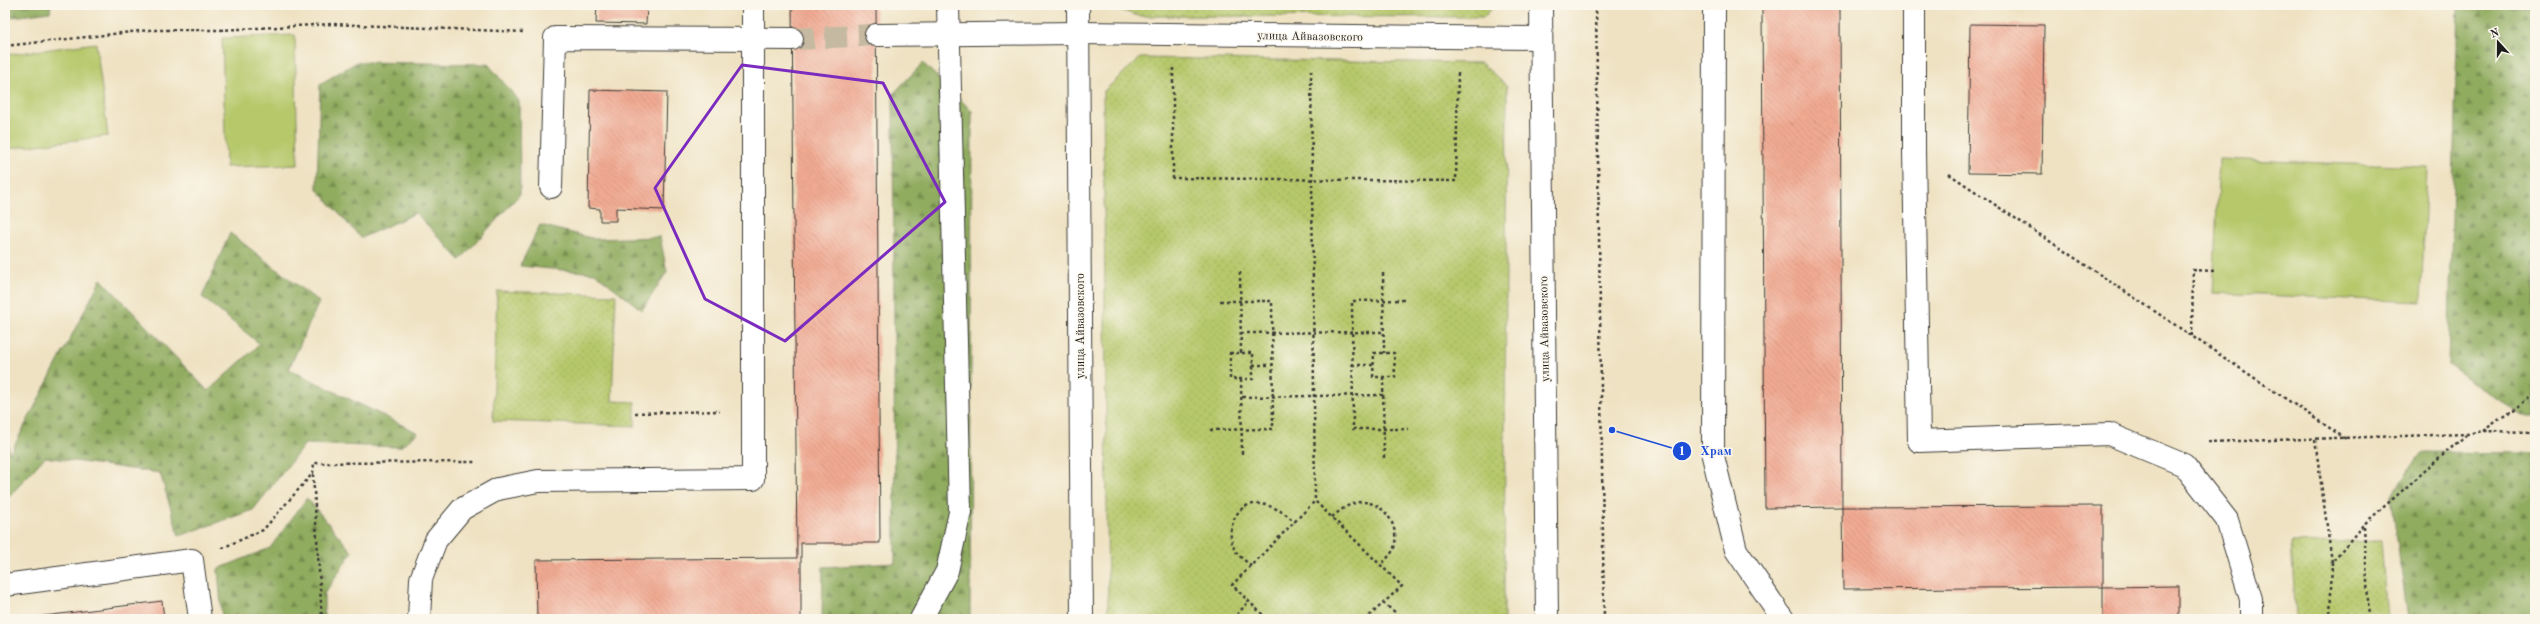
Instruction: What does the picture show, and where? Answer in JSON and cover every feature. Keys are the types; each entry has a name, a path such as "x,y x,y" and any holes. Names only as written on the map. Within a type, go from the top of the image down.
{"main road":[{"path":"419,619 421,579 436,540 462,509 498,489 538,481 753,479 753,5"},
{"path":"921,619 948,571 960,512 948,5"},
{"name":"улица Айвазовского","path":"1078,5 1082,619"},
{"name":"улица Айвазовского","path":"1540,5 1546,619"},
{"path":"1714,5 1713,456 1736,550 1783,619"},
{"path":"1914,5 1914,151 1919,441 2110,434 2184,465 2227,520 2251,599 2251,619"},
{"path":"876,35 1078,33"},
{"name":"улица Айвазовского","path":"1078,33 1541,38"},
{"path":"552,187 555,38 792,39"},
{"path":"5,584 192,560 200,619"}],"path":[{"path":"1596,5 1604,619"},
{"path":"5,46 149,30 220,30 333,24 512,30"},
{"path":"1172,34 1173,178 1312,180 1456,181 1458,38"},
{"path":"1267,619 1232,585 1315,501 1310,36"},
{"path":"1914,151 2346,439"},
{"path":"2535,196 2535,210"},
{"path":"2192,336 2193,270 2214,271"},
{"path":"1240,272 1241,353"},
{"path":"1383,272 1384,353"},
{"path":"1404,300 1352,301 1353,429 1408,429"},
{"path":"1210,430 1273,429 1272,301 1217,301"},
{"path":"1241,333 1384,332"},
{"path":"1230,353 1252,353 1253,365 1253,379 1230,379 1230,353"},
{"path":"1374,353 1384,353 1394,353 1395,377 1373,377 1374,353"},
{"path":"1253,365 1272,365"},
{"path":"1352,365 1374,365"},
{"path":"1383,377 1384,458"},
{"path":"1241,379 1242,456"},
{"path":"2483,431 2535,394"},
{"path":"1242,397 1383,395"},
{"path":"635,413 752,411"},
{"path":"2184,465 2204,442 2346,439 2467,434 2483,431 2535,432"},
{"path":"2332,562 2364,525 2467,434"},
{"path":"2315,440 2332,562 2330,619"},
{"path":"322,619 313,473 314,463 445,463"},
{"path":"192,560 263,530 313,473"},
{"path":"1315,501 1402,586 1366,619"},
{"path":"1332,517 1347,506 1362,502 1376,506 1387,514 1394,526 1396,535 1394,549 1381,565"},
{"path":"1251,566 1237,553 1230,538 1233,520 1243,507 1257,504 1273,506 1285,513 1295,522"},
{"path":"2364,525 2369,619"},
{"path":"1233,619 1249,601"},
{"path":"1383,603 1395,612 1398,619"}],"highlighted area":[{"path":"742,65 883,83 945,202 785,341 705,299 655,188"}],"green space":[{"path":"5,5 51,5 50,12 5,18"},
{"path":"1118,5 1495,5 1484,17 1139,16 1120,10"},
{"path":"2458,5 2535,5 2535,416 2522,416 2448,364"},
{"path":"295,35 298,165 226,167 222,38"},
{"path":"96,43 108,136 5,149 5,55"},
{"path":"1140,58 1481,63 1507,86 1504,619 1108,619 1103,92"},
{"path":"357,62 488,64 519,101 520,194 460,260 416,213 361,238 317,189 320,84"},
{"path":"923,63 972,111 970,619 822,619 823,567 895,563 893,94"},
{"path":"2219,159 2427,167 2421,302 2213,293"},
{"path":"540,225 595,239 660,237 667,272 642,310 595,273 520,266"},
{"path":"230,233 319,302 289,369 418,433 400,447 305,444 253,510 179,536 160,473 45,457 5,501 5,431 10,454 101,279 208,391 260,344 202,297"},
{"path":"497,291 616,295 612,401 635,402 635,426 493,421"},
{"path":"2422,452 2535,453 2535,619 2408,619 2391,496"},
{"path":"307,498 352,552 324,594 324,619 222,619 218,569 270,548"},
{"path":"2381,541 2387,619 2296,619 2291,543"}],"building":[{"path":"597,5 647,5 646,24 596,23"},
{"path":"792,5 876,5 880,543 801,543 801,619 537,619 536,560 797,558"},
{"path":"1762,5 1840,5 1842,507 1765,508"},
{"path":"1970,24 2044,25 2042,174 1968,173"},
{"path":"590,90 667,92 664,210 616,208 616,221 600,221 600,209 588,208"},
{"path":"2103,506 2103,587 1843,589 1842,507"},
{"path":"2179,586 2179,619 2103,619 2103,587"},
{"path":"162,601 164,619 29,619 29,618"}],"tunnel":[{"path":"792,39 876,35"}],"place":[{"name":"Храм","path":"1612,430"}]}
